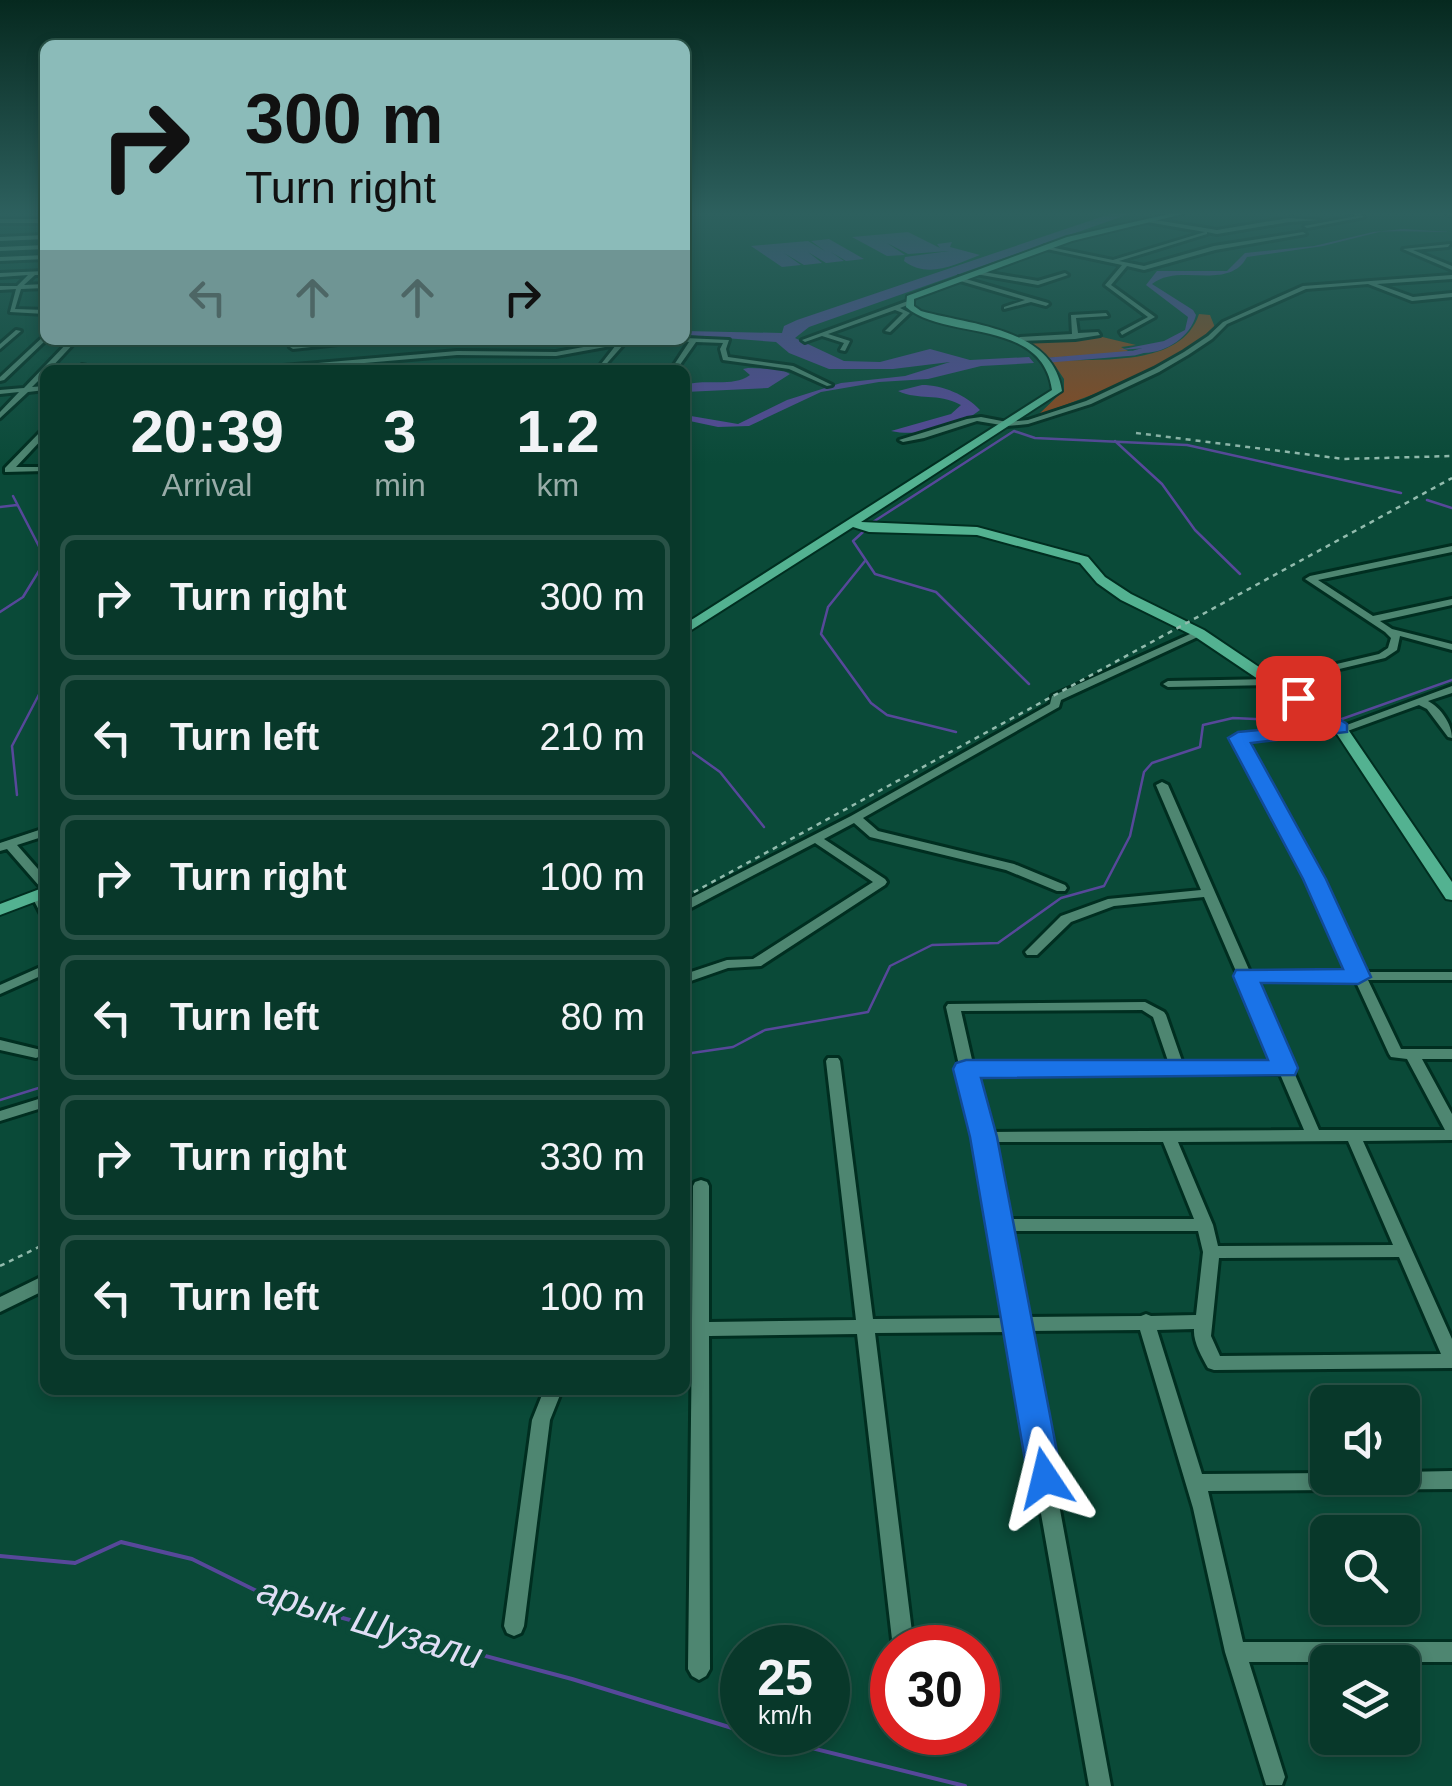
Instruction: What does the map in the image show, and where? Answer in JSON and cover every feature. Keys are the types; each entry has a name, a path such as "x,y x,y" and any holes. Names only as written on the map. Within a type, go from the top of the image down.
{"main road":[{"path":"690,627 1058,389 1048,363 1020,340 922,314 908,304 914,297"},
{"path":"850,527 969,530 1084,560 1100,580 1145,608 1198,633 1341,729 1452,895"},
{"path":"0,910 40,897"}],"street":[{"path":"16,297 12,311 40,312"},
{"path":"1024,297 1046,304"},
{"path":"1122,333 1152,316 1126,297"},
{"path":"903,440 980,419 1008,424 1047,415 1150,377 1221,330 1285,297"},
{"path":"1006,308 1030,300"},
{"path":"805,340 908,304"},
{"path":"888,331 907,313 896,308"},
{"path":"1076,338 1073,316 1106,315"},
{"path":"0,347 18,331"},
{"path":"823,334 848,342 842,350"},
{"path":"1020,340 1098,334"},
{"path":"690,340 726,341 725,359 791,367 829,385"},
{"path":"1,378 40,342"},
{"path":"50,365 69,345"},
{"path":"523,345 524,353"},
{"path":"329,365 605,345"},
{"path":"603,365 620,345"},
{"path":"568,363 577,350"},
{"path":"374,359 375,365"},
{"path":"1,378 38,378"},
{"path":"0,416 38,378"},
{"path":"0,392 40,389"},
{"path":"4,470 40,437"},
{"path":"28,450 40,450"},
{"path":"4,470 40,470"},
{"path":"1168,684 1272,682 1382,656 1392,650 1396,638 1390,631 1310,579 1452,548"},
{"path":"1374,620 1452,602"},
{"path":"1390,631 1452,647"},
{"path":"690,903 855,818 1042,713 1055,705 1056,698 1198,633"},
{"path":"1452,689 1341,729 1238,738 1314,879 1396,1054 1452,1054"},
{"path":"1419,701 1431,707 1452,735"},
{"path":"1162,785 1314,1135"},
{"path":"855,818 874,834 1010,867 1061,888"},
{"path":"40,834 5,846 40,892"},
{"path":"690,977 727,964 756,962 881,882 815,838"},
{"path":"1032,952 1066,919 1112,902 1209,893"},
{"path":"0,990 40,971"},
{"path":"1245,976 1452,976"},
{"path":"1100,1786 984,1137 953,1007 1145,1006 1158,1015 1178,1069"},
{"path":"0,1045 36,1053"},
{"path":"984,1137 1452,1131 1413,1056"},
{"path":"833,1061 901,1625"},
{"path":"966,1069 1285,1068"},
{"path":"0,1116 40,1104"},
{"path":"1168,1136 1205,1225 1211,1252 1202,1336 1214,1364 1452,1360 1352,1135"},
{"path":"699,1669 692,1328 701,1186"},
{"path":"999,1225 1205,1225"},
{"path":"1211,1252 1404,1251"},
{"path":"0,1304 40,1284"},
{"path":"1146,1322 1195,1483 1235,1652 1274,1777"},
{"path":"692,1328 1204,1322"},
{"path":"514,1626 541,1420 551,1395"},
{"path":"1195,1483 1452,1480"},
{"path":"1235,1652 1452,1652"}],"shaded area":[{"path":"864,297 893,297 809,327 795,338 844,361 880,362 930,349 970,360 1029,357 1034,363 981,366 928,379 821,392 749,426 718,427 690,421 690,416 738,424 787,400 841,383 905,376 950,362 893,369 829,369 789,353 776,342 690,335 690,331 782,333 784,326"},
{"path":"1162,297 1173,297 1193,310 1196,315 1187,332 1155,352 1136,352 1147,348 1118,350 1164,341 1185,330 1188,317"},
{"path":"1199,314 1210,315 1216,330 1211,335 1148,374 1038,415 1064,390 1064,379 1052,361 1115,359 1157,352 1175,344"},
{"path":"1098,336 1136,345 1121,347 1130,352 1047,358 1027,341"},
{"path":"743,369 780,369 790,374 768,388 690,392 690,384 727,382 750,375"},
{"path":"922,385 954,392 980,410 937,430 891,431 951,414 961,405 898,391"}],"waterway":[{"path":"1050,360 1134,353 1156,347"},
{"path":"873,522 1014,431 1035,438 1116,442"},
{"path":"1116,442 1187,445 1401,493"},
{"path":"1116,442 1162,484 1195,530 1240,574"},
{"path":"13,496 40,548"},
{"path":"1427,500 1452,508"},
{"path":"0,507 17,505"},
{"path":"863,532 853,541 875,574 936,592 1029,684"},
{"path":"865,561 828,607 821,634 871,703 887,715 956,732"},
{"path":"0,612 23,597 40,569"},
{"path":"1339,720 1452,680"},
{"path":"17,795 12,746 40,693"},
{"path":"690,1053 733,1047 765,1030 868,1012 890,966 932,945 998,943 1061,898 1104,886 1130,836 1144,772 1152,763 1200,747 1203,725 1233,718 1326,722"},
{"path":"690,751 720,772 764,827"},
{"path":"0,1100 40,1088"},
{"name":"арык Шузали","path":"0,1556 75,1563 121,1542 192,1559 275,1600 572,1679 720,1724"},
{"name":"арык Шузали","path":"840,1755 965,1786"}],"railway":[{"path":"1136,433 1344,459 1452,456"},
{"path":"690,894 1452,478"},
{"path":"0,1266 40,1246"}],"route":[{"path":"1045,1478 984,1137 966,1069 1285,1068 1245,976 1358,977 1314,879 1238,738 1340,728 1298,698"}]}
